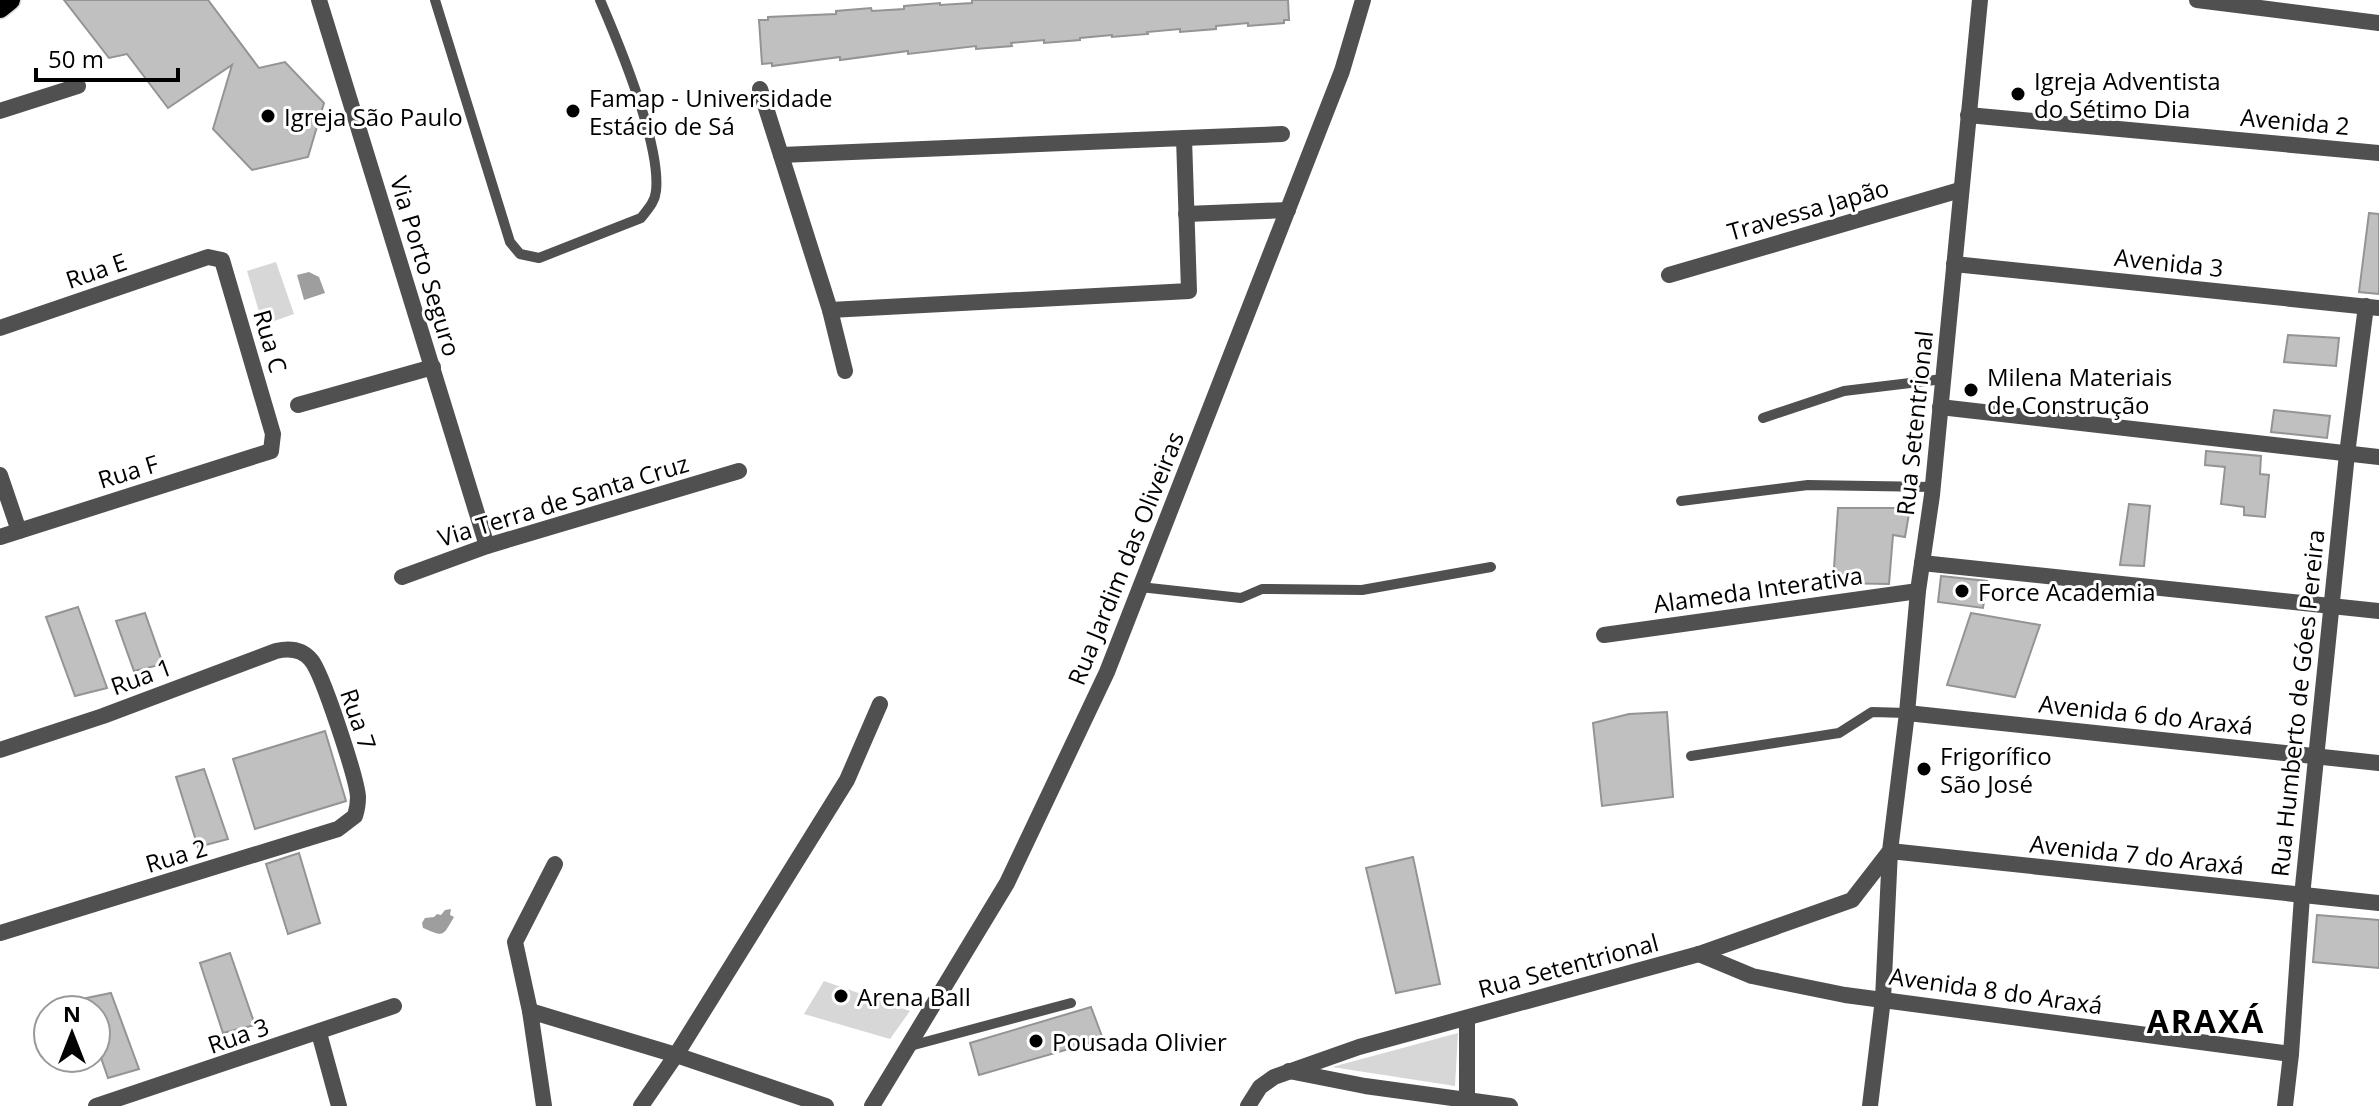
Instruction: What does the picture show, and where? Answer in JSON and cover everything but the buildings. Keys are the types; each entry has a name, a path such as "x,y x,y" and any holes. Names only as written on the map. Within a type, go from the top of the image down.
{"main road":[{"path":"0,8 10,0"}],"street":[{"name":"Via Porto Seguro","path":"319,0 487,546"},
{"name":"Rua Jardim das Oliveiras","path":"872,1106 1007,883 1107,672 1342,71 1363,0"},
{"name":"Rua Setentrional","path":"1870,1106 1883,999 1890,851 1918,591 1933,487 1980,0"},
{"path":"2197,0 2379,23"},
{"path":"0,111 78,86"},
{"path":"760,89 830,310 845,371"},
{"name":"Avenida 2","path":"1968,115 2379,153"},
{"path":"781,155 1282,134"},
{"path":"830,310 1189,291 1184,138"},
{"name":"Travessa Japão","path":"1669,275 1960,190"},
{"path":"1186,214 1288,210"},
{"name":"Rua E","path":"0,328 208,257"},
{"name":"Rua C","path":"208,257 222,260 273,434 271,451"},
{"name":"Avenida 3","path":"1954,264 2372,307"},
{"name":"Rua Humberto de Góes Pereira","path":"2285,1106 2302,896 2347,454 2372,307"},
{"path":"298,405 433,367"},
{"path":"1940,407 2379,457"},
{"name":"Rua F","path":"0,537 271,451"},
{"name":"Via Terra de Santa Cruz","path":"402,577 487,546 739,471"},
{"path":"0,475 19,531"},
{"path":"1922,563 2379,611"},
{"name":"Alameda Interativa","path":"1604,635 1918,591"},
{"name":"Rua 1","path":"0,750 103,716 276,651 298,651"},
{"name":"Rua 7","path":"298,651 314,662 331,707 355,783 357,811"},
{"path":"641,1106 847,780 880,704"},
{"name":"Avenida 6 do Araxá","path":"1907,713 2379,763"},
{"name":"Rua 2","path":"0,933 320,836 346,825 357,811"},
{"name":"Rua Setentrional","path":"1248,1106 1266,1082 1359,1047 1699,954 1852,900 1890,851"},
{"name":"Avenida 7 do Araxá","path":"1890,851 2379,903"},
{"path":"544,1106 530,1011 515,942 555,864"},
{"name":"Avenida 8 do Araxá","path":"1699,954 1768,981 2291,1054"},
{"name":"Rua 3","path":"96,1106 145,1099 394,1006"},
{"path":"530,1011 676,1055 826,1106"},
{"path":"1467,1018 1467,1104"},
{"path":"319,1033 339,1106"},
{"path":"1289,1071 1467,1104 1510,1106"}],"lane":[{"path":"435,0 510,242 520,254 539,258 641,218 653,203 656,192 656,174 644,116 600,0"},
{"path":"1763,418 1844,391 1943,379"},
{"path":"1681,501 1808,485 1933,487"},
{"path":"1140,587 1241,598 1262,589 1362,590 1491,567"},
{"path":"1691,756 1839,733 1872,712 1907,713"},
{"path":"910,1046 1071,1003"}],"shaded area":[{"path":"276,262 294,314 263,325 247,271"},
{"path":"309,272 319,277 325,293 304,300 297,275"},
{"path":"451,909 450,915 454,917 442,933 423,928 425,918"},
{"name":"Arena Ball","path":"824,981 910,1011 890,1039 804,1014"},
{"path":"1458,1033 1455,1086 1332,1067"}],"place":[{"name":"Igreja Adventista do Sétimo Dia","path":"2018,94"},
{"name":"Famap - Universidade Estácio de Sá","path":"573,111"},
{"name":"Igreja São Paulo","path":"268,116"},
{"name":"Milena Materiais de Construção","path":"1971,390"},
{"name":"Force Academia","path":"1962,591"},
{"name":"Frigorífico São José","path":"1924,769"},
{"name":"Arena Ball","path":"841,996"},
{"name":"Pousada Olivier","path":"1036,1041"}],"district":[{"name":"ARAXÁ","path":"2206,1020"}]}
